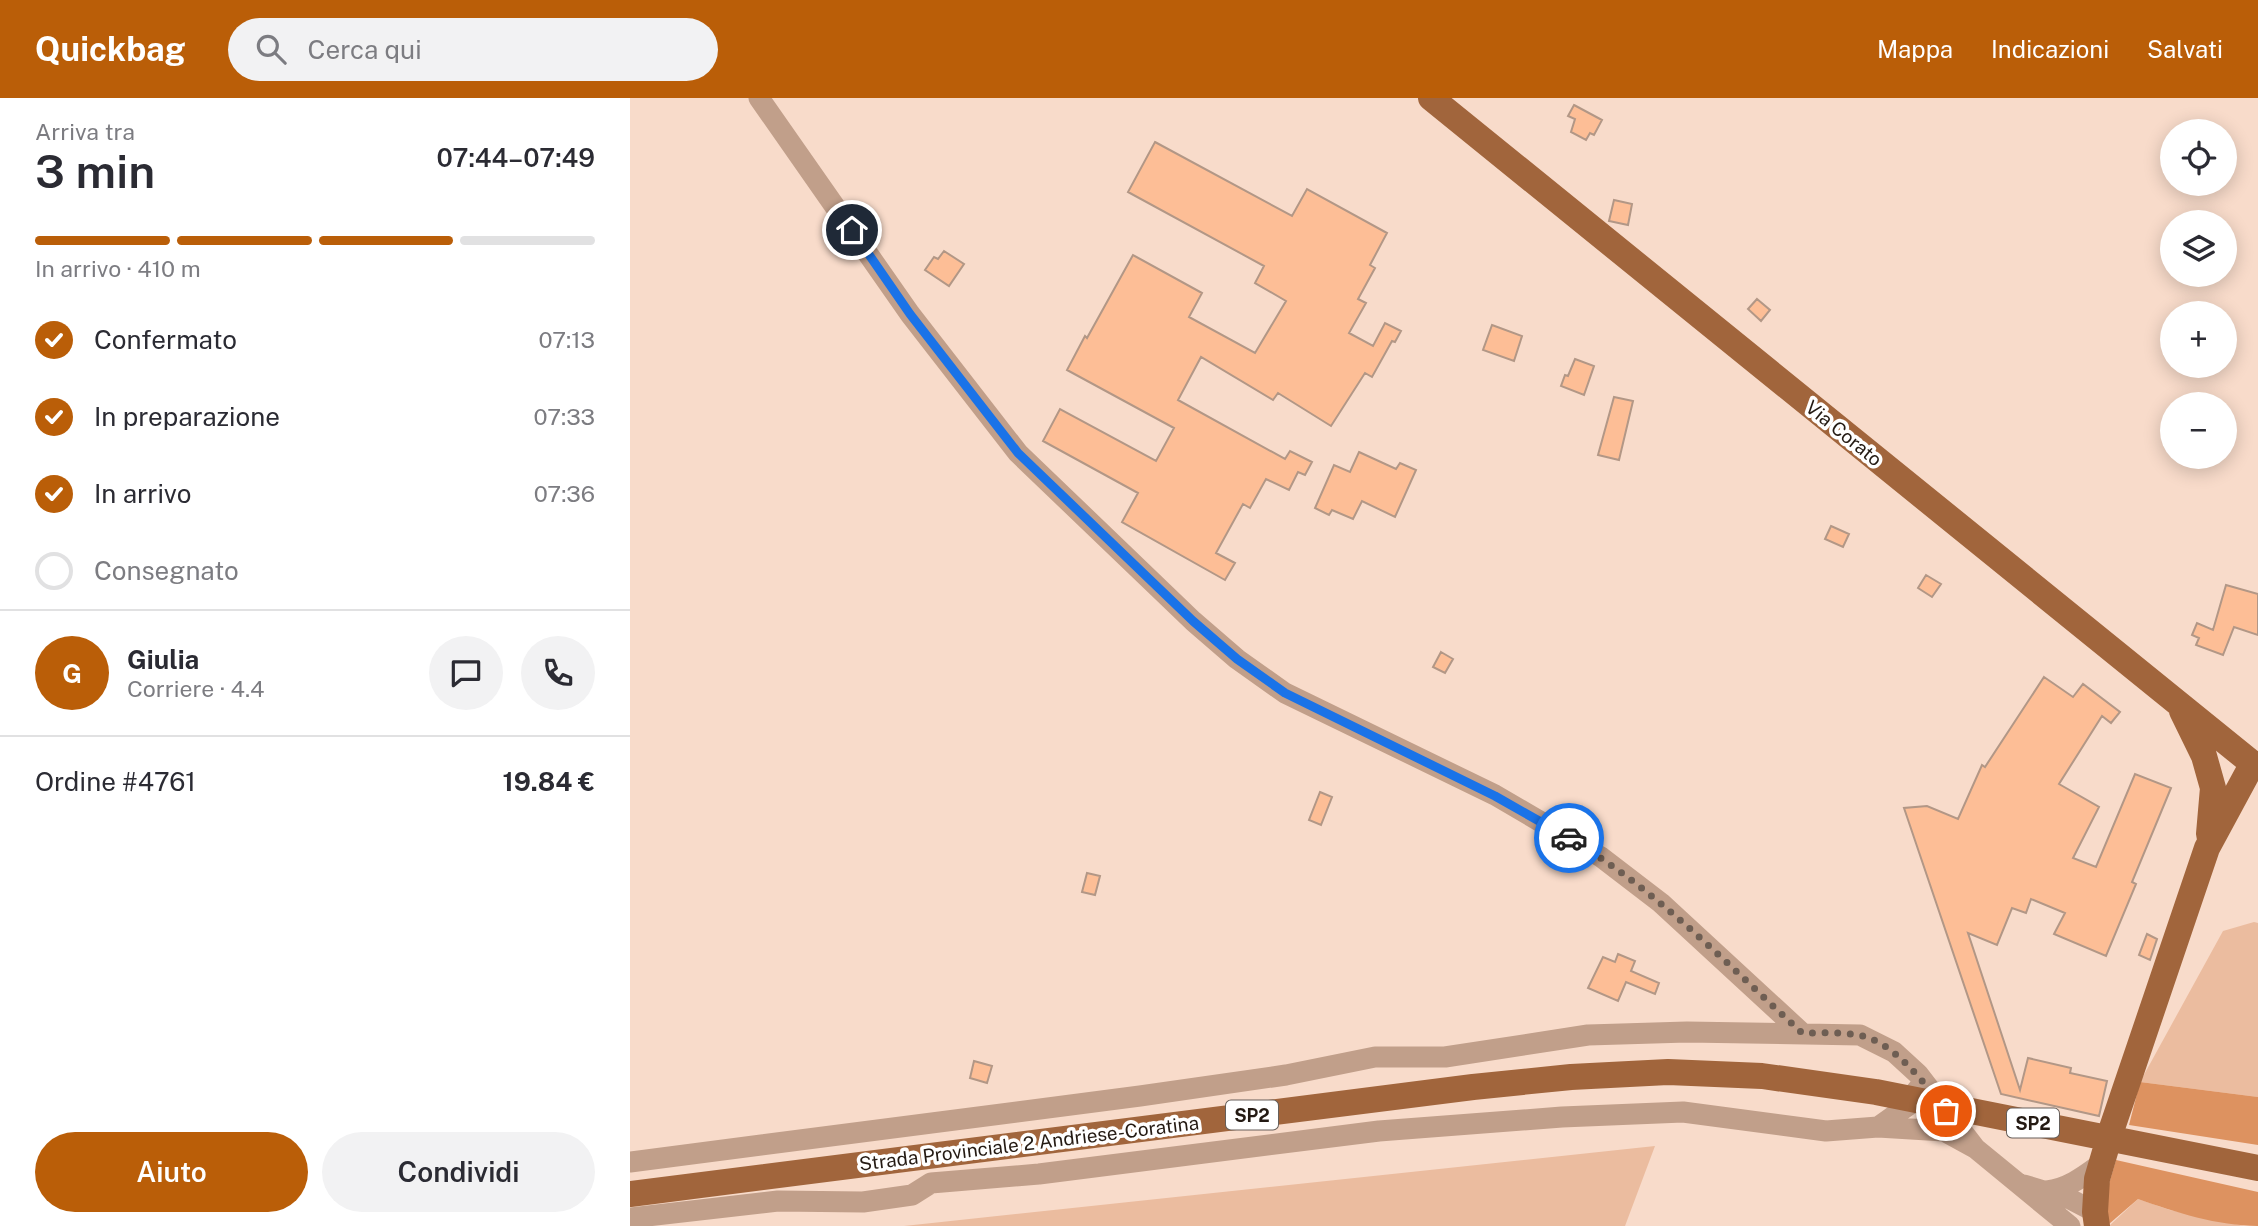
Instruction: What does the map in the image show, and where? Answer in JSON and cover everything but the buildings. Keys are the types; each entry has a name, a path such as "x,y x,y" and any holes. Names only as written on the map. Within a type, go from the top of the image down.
{"main road":[{"name":"Via Corato","path":"1431,98 2255,765"},
{"path":"2178,703 2204,756 2213,788 2207,848"},
{"path":"2213,788 2224,773 2237,765 2255,765"},
{"path":"2096,1219 2097,1179 2207,848 2255,765"},
{"name":"Strada Provinciale 2 Andriese-Coratina","path":"630,1194 1571,1077 1668,1072 1762,1076 1876,1092 2223,1161 2258,1165"}],"street":[{"path":"759,98 910,314 1018,453 1193,621 1237,659 1285,693 1495,796 1601,857 1661,903 1802,1033"},
{"path":"630,1162 1140,1096 1286,1075 1375,1057 1444,1057 1588,1035 1860,1035 1894,1052 1918,1074 1975,1148"},
{"path":"1878,1127 1916,1100 1918,1074"},
{"path":"630,1218 778,1201 863,1202 912,1195 930,1183 1039,1174 1379,1131 1536,1119 1683,1112 1826,1131 1878,1127 1944,1131 1975,1148 2070,1226"},
{"path":"2047,1191 2076,1182 2102,1163"},
{"path":"2018,1183 2047,1191 2096,1219"}],"shaded area":[{"path":"2258,923 2258,1097 2140,1082 2223,931"},
{"path":"2140,1082 2258,1097 2258,1145 2129,1125"},
{"path":"1655,1146 1625,1226 904,1226"},
{"path":"2116,1160 2258,1192 2258,1226 2212,1221 2138,1199 2109,1224 2104,1201"},
{"path":"2138,1199 2170,1210 2244,1226 2109,1226"}],"way so far":[{"path":"1569,838 1601,857 1661,903 1802,1033 1860,1035 1894,1052 1918,1074 1946,1111"}],"route":[{"path":"852,230 910,314 1018,453 1193,621 1237,659 1285,693 1495,796 1569,838"}]}
